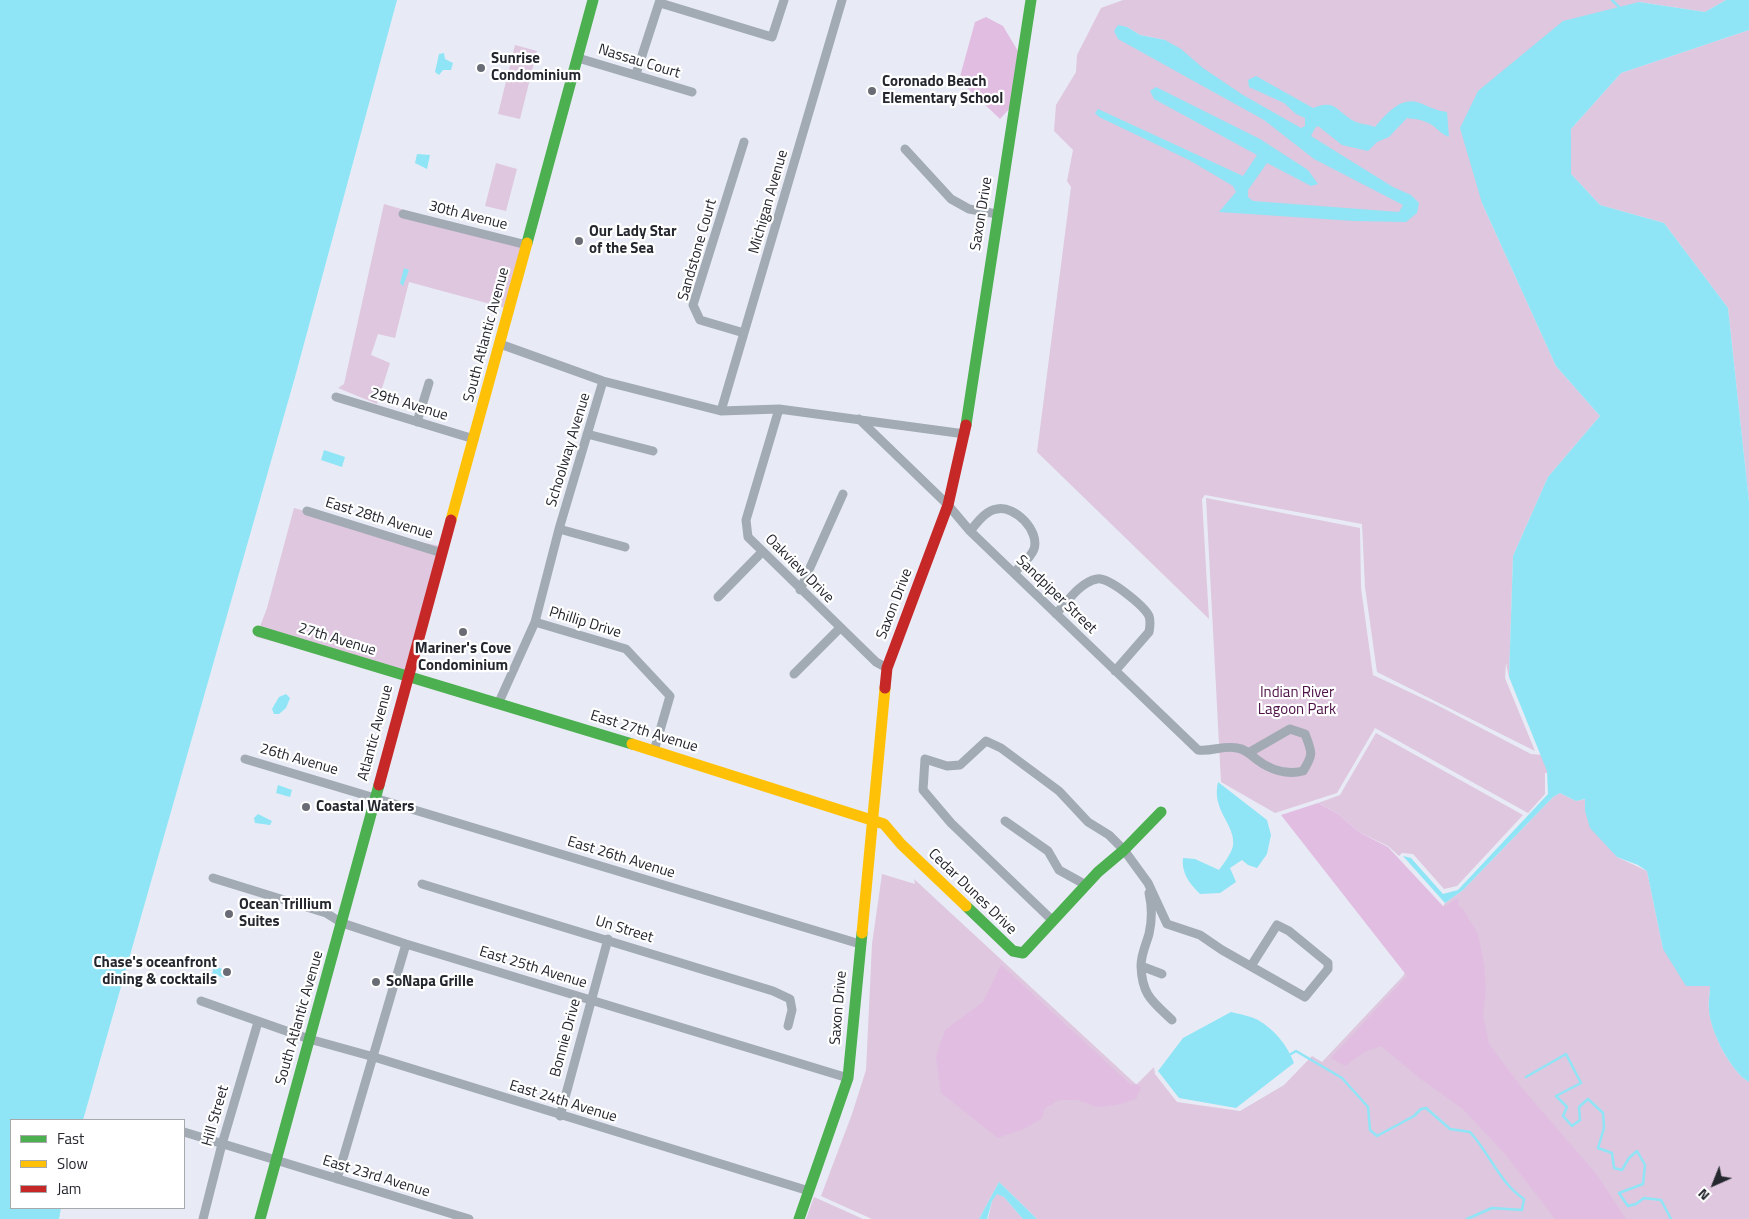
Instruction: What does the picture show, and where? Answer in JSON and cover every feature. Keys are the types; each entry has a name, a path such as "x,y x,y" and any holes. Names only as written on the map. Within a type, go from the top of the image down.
{"street":[{"name":"South Atlantic Avenue","path":"407,677 474,439 593,0"},
{"path":"636,74 660,1 772,37 784,0"},
{"name":"Michigan Avenue","path":"721,411 842,0"},
{"name":"Saxon Drive","path":"799,1219 848,1078 871,819 887,668 948,505 965,434 1030,1"},
{"name":"Nassau Court","path":"578,58 692,92"},
{"name":"Sandstone Court","path":"744,142 693,305 700,320 744,333"},
{"path":"905,149 951,199 969,209 997,214"},
{"name":"30th Avenue","path":"403,214 527,245"},
{"path":"500,344 604,381"},
{"name":"Schoolway Avenue","path":"499,702 535,622 559,529 604,381 721,411 779,409 965,434"},
{"path":"417,422 429,383"},
{"name":"29th Avenue","path":"336,397 474,439"},
{"name":"Oakview Drive","path":"779,409 746,520 748,537 800,590 876,662 887,668"},
{"name":"Sandpiper Street","path":"859,419 948,505 970,531 1198,750 1207,752 1237,748 1250,752"},
{"path":"588,434 653,451"},
{"path":"800,590 843,494"},
{"path":"970,531 990,511 998,508 1010,510 1032,529 1035,543 1033,551 1014,573"},
{"name":"East 28th Avenue","path":"307,511 442,553"},
{"path":"559,529 625,547"},
{"path":"718,597 762,552"},
{"path":"1056,614 1087,582 1099,578 1111,582 1148,615 1151,623 1149,632 1115,671"},
{"name":"Phillip Drive","path":"535,622 626,649 670,696 654,751"},
{"path":"794,674 840,628"},
{"name":"27th Avenue","path":"258,631 407,677"},
{"name":"East 27th Avenue","path":"407,677 499,702 871,819"},
{"name":"Atlantic Avenue","path":"375,797 407,677"},
{"path":"1290,730 1305,734 1312,749 1310,761 1303,770 1290,774 1267,766 1250,752 1290,730"},
{"path":"1053,921 951,823 924,790 925,759 946,766 960,766 986,740 1001,748 1059,790 1088,822 1109,835 1124,850 1148,883 1167,924 1200,935 1251,966 1305,997 1328,969 1328,963 1289,931 1277,925 1251,966"},
{"name":"26th Avenue","path":"245,759 375,797"},
{"name":"South Atlantic Avenue","path":"260,1219 375,797"},
{"name":"East 26th Avenue","path":"375,797 860,944"},
{"name":"Cedar Dunes Drive","path":"871,819 884,824 901,844 1013,951 1023,953 1098,872 1124,850 1161,812"},
{"path":"1005,820 1048,851 1059,870 1086,885"},
{"name":"East 25th Avenue","path":"213,878 326,913 342,923 406,944 848,1078"},
{"path":"1148,883 1151,903 1149,934 1141,957 1141,980 1146,996 1172,1020"},
{"name":"Un Street","path":"422,884 773,991 790,999 792,1010 788,1026"},
{"name":"Bonnie Drive","path":"560,1116 608,940"},
{"path":"337,1179 406,944"},
{"path":"1140,966 1162,974"},
{"name":"East 24th Avenue","path":"201,1001 309,1039 374,1057 560,1116 810,1191"},
{"name":"Hill Street","path":"203,1219 222,1144 258,1022"},
{"name":"East 23rd Avenue","path":"185,1132 469,1219"}],"green space":[{"path":"1123,0 1726,0 1705,12 1639,2 1482,203 1556,366 1600,416 1548,477 1513,556 1509,677 1506,663 1505,678 1535,751 1377,672 1365,587 1362,524 1205,495 1202,499 1209,619 1037,452 1071,187 1067,181 1073,150 1054,131 1056,105 1076,72 1077,55 1101,8","holes":["1127,27 1140,35 1165,40 1168,66 1139,50"]},
{"path":"1749,30 1749,502 1728,308 1664,223 1600,205 1571,174 1571,129 1621,73"},
{"path":"515,45 537,51 520,119 498,114"},
{"path":"496,163 517,169 506,211 485,206"},
{"path":"384,204 523,244 505,308 409,282 395,338 378,334 371,355 390,363 377,404 338,388 344,384"},
{"name":"Indian River Lagoon Park","path":"1206,498 1360,528 1361,588 1373,675 1435,704 1531,754 1579,758 1581,774 1545,773 1545,794 1528,813 1375,728 1337,793 1275,813 1221,782"},
{"path":"294,508 396,537 440,546 403,675 256,637 267,608"},
{"path":"1376,733 1523,815 1457,886 1444,889 1413,854 1402,853 1399,856 1388,846 1359,832 1338,814 1318,803 1340,795"},
{"path":"1560,793 1576,801 1586,799 1585,811 1617,857 1647,871 1663,949 1710,986 1710,1018 1717,1039 1735,1069 1749,1082 1749,1219 1037,1219 999,1182 979,1219 872,1219 821,1196 852,1114 866,1070 872,944 882,874 915,884 914,879 1140,1088 1137,1084 1154,1067 1155,1074 1177,1102 1240,1111 1284,1085 1312,1056 1322,1062 1403,976 1445,903 1463,890 1553,797"},
{"path":"997,1193 1004,1197 1023,1219 988,1219 992,1201"},
{"path":"814,1197 863,1219 806,1219"}],"shaded area":[{"path":"986,17 1003,26 1018,51 1010,108 1000,119 959,80 975,22"},
{"path":"1318,803 1338,814 1359,832 1388,847 1443,906 1458,898 1459,907 1463,909 1478,934 1484,964 1486,990 1483,1015 1489,1044 1522,1088 1597,1175 1626,1219 1555,1219 1506,1155 1463,1109 1422,1080 1381,1046 1364,1052 1345,1066 1331,1058 1407,976 1281,815"},
{"path":"1001,965 1131,1085 1137,1084 1141,1087 1136,1099 1117,1105 1097,1107 1078,1100 1059,1100 1045,1108 1042,1118 1026,1128 998,1138 941,1093 936,1057 945,1030 983,1002"}],"water":[{"path":"0,0 397,0 295,377 83,1119 10,1119 10,1209 61,1209 59,1219 0,1219"},
{"path":"1726,0 1749,0 1749,30 1621,73 1571,129 1571,174 1600,205 1664,223 1728,308 1749,502 1749,1082 1735,1069 1717,1039 1710,1019 1710,986 1686,986 1663,949 1647,871 1638,865 1617,857 1590,828 1585,811 1585,799 1576,801 1560,793 1553,797 1463,890 1445,903 1403,856 1411,858 1443,894 1458,890 1548,794 1547,771 1509,677 1513,556 1548,477 1600,416 1556,366 1482,203 1460,128 1478,91 1563,21 1639,2 1705,12"},
{"path":"1118,25 1127,27 1140,35 1165,40 1181,49 1203,68 1243,95 1301,128 1305,126 1305,118 1296,114 1284,103 1249,87 1248,80 1256,76 1313,108 1331,105 1354,121 1375,127 1393,108 1405,102 1417,102 1447,112 1449,137 1426,122 1407,118 1389,137 1377,142 1368,151 1342,145 1318,126 1311,136 1393,187 1411,195 1419,203 1417,213 1406,222 1354,221 1219,212 1236,192 1233,186 1189,160 1099,117 1095,113 1098,109 1243,176 1257,155 1154,99 1150,91 1156,87 1260,139 1308,170 1318,184 1311,186 1267,163 1248,190 1248,197 1253,201 1399,212 1403,205 1314,159 1264,120 1118,39 1114,31"},
{"path":"444,53 445,59 453,63 451,70 443,70 439,75 435,72 439,54"},
{"path":"417,154 430,155 427,169 415,163"},
{"path":"404,268 409,270 403,286 400,283"},
{"path":"324,450 345,457 342,467 321,460"},
{"path":"286,694 290,698 286,708 279,714 274,714 272,709 279,697"},
{"path":"1218,782 1267,820 1271,835 1267,854 1257,868 1248,865 1242,860 1230,868 1236,882 1220,893 1200,894 1187,878 1183,869 1183,858 1195,859 1219,870 1233,846 1231,831 1218,801"},
{"path":"278,785 292,790 290,797 276,793"},
{"path":"258,814 272,821 270,825 255,823 254,818"},
{"path":"214,966 228,971 225,978 212,974"},
{"path":"1231,1012 1255,1019 1270,1028 1284,1044 1294,1063 1236,1108 1179,1098 1158,1071 1183,1038"},
{"path":"999,1182 1037,1219 1023,1219 1004,1197 997,1194 992,1201 987,1219 979,1219"}],"waterway":[{"path":"1612,0 1619,7"},
{"path":"1291,1054 1296,1051 1342,1078 1368,1107 1370,1130 1377,1136 1414,1116 1421,1109 1426,1108 1450,1129 1470,1132 1501,1176 1524,1199 1522,1210 1492,1208 1467,1219"},
{"path":"1526,1077 1566,1054 1581,1083 1556,1096 1567,1107 1563,1116 1572,1126 1580,1120 1579,1107 1588,1099 1603,1113 1604,1128 1598,1148 1612,1153 1614,1168 1622,1170 1629,1158 1637,1151 1645,1165 1643,1184 1619,1193 1628,1206 1636,1204 1644,1198 1661,1200 1671,1219"}],"traffic: fast":[{"path":"527,243 593,0"},
{"path":"966,425 1031,0"},
{"path":"258,631 632,744"},
{"path":"260,1219 379,785"},
{"path":"966,906 1013,951 1023,953 1098,872 1124,850 1161,812"},
{"path":"799,1219 848,1078 862,933"}],"traffic: slow":[{"path":"451,520 527,243"},
{"path":"862,933 885,688"},
{"path":"632,744 884,824 901,844 966,906"}],"traffic: jam":[{"path":"885,688 887,668 948,505 966,425"},
{"path":"379,785 451,520"}],"place":[{"name":"Sunrise Condominium","path":"481,68"},
{"name":"Coronado Beach Elementary School","path":"872,91"},
{"name":"Our Lady Star of the Sea","path":"579,241"},
{"name":"Mariner's Cove Condominium","path":"463,632"},
{"name":"Coastal Waters","path":"306,807"},
{"name":"Ocean Trillium Suites","path":"229,914"},
{"name":"Chase's oceanfront dining & cocktails","path":"227,972"},
{"name":"SoNapa Grille","path":"376,982"}]}
